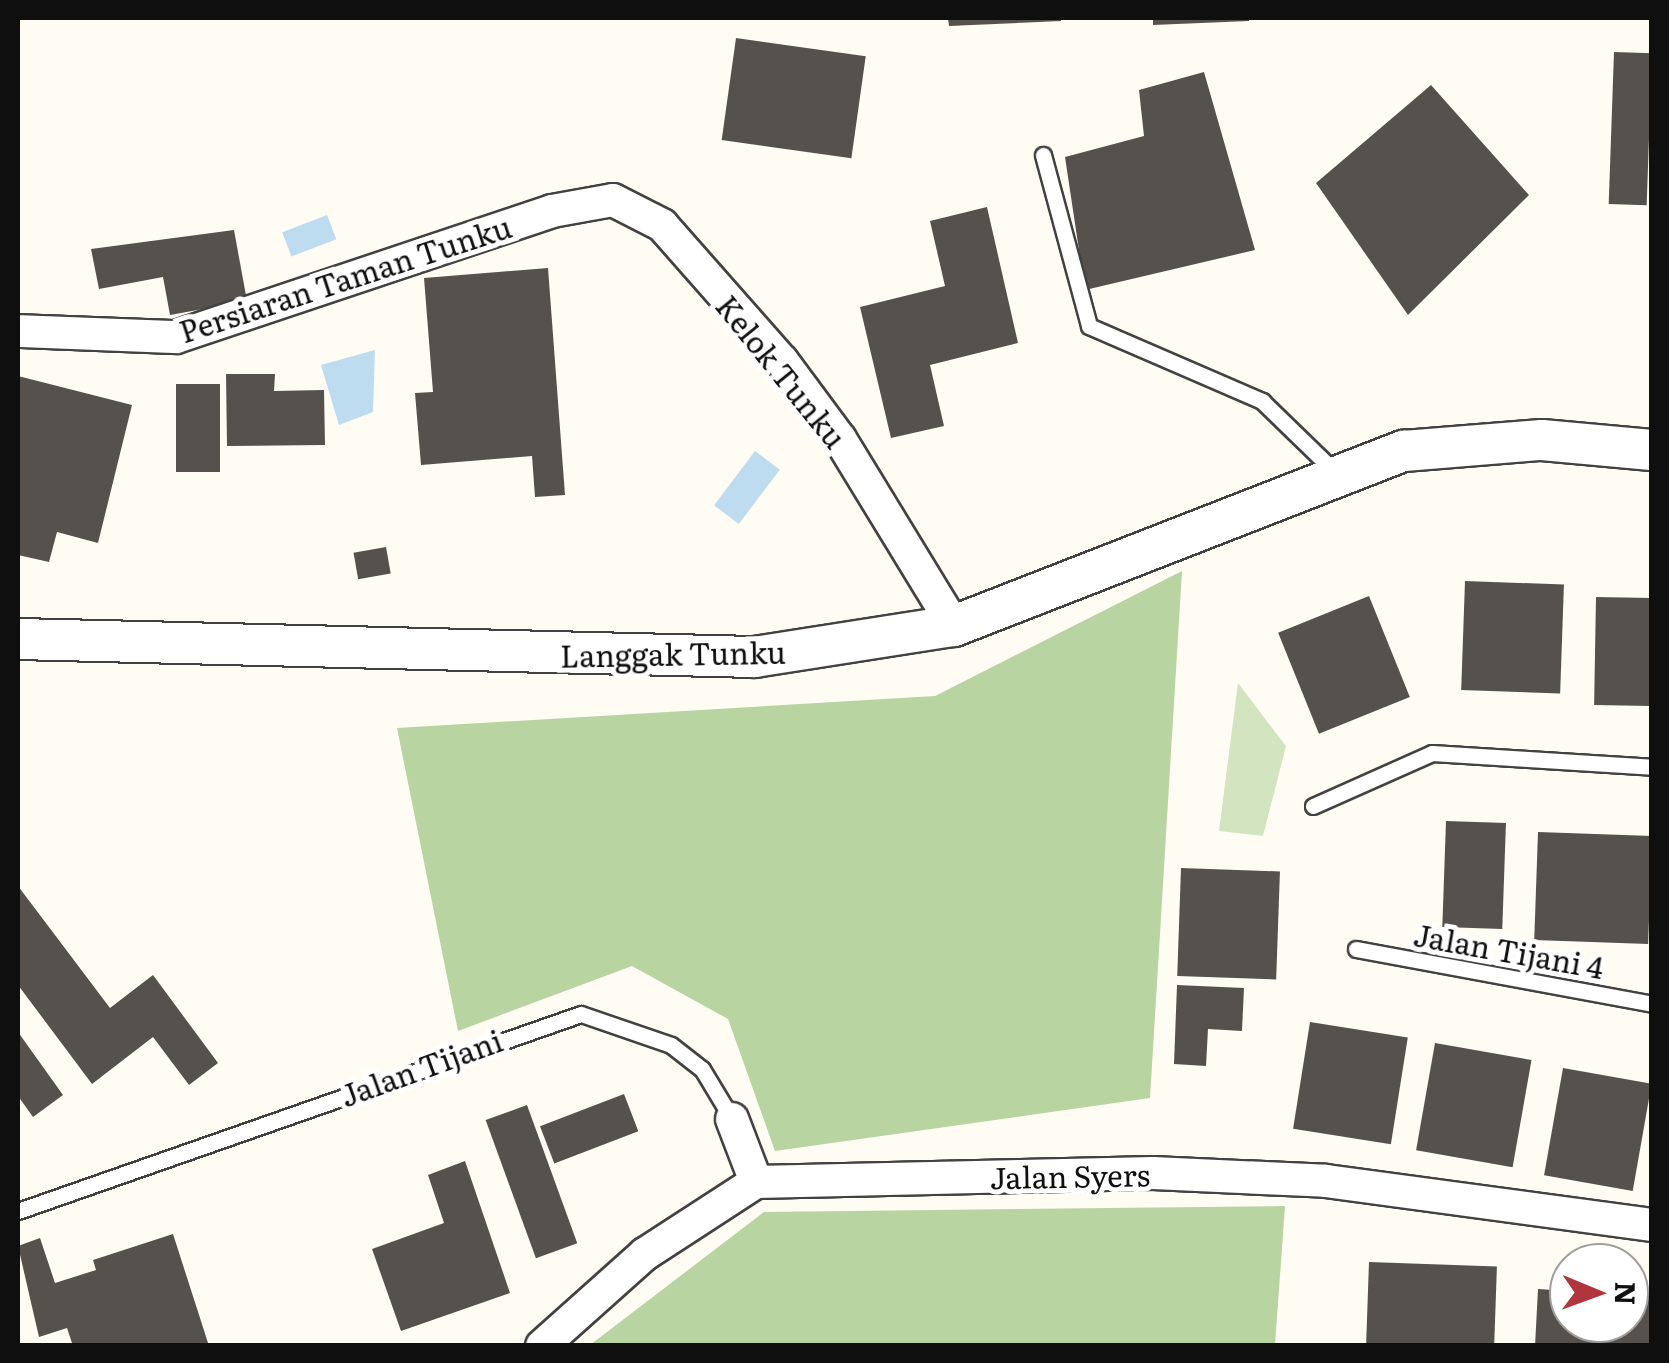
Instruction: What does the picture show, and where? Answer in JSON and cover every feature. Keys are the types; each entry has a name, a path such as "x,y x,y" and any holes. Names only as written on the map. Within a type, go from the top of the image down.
{"street":[{"name":"Kelok Tunku","path":"552,211 613,200 662,225 801,385 954,626"},
{"name":"Persiaran Taman Tunku","path":"18,331 176,337 552,211"},
{"name":"Langgak Tunku","path":"18,639 755,657 954,626 1337,474 1444,442 1652,450"},
{"name":"Jalan Tijani","path":"732,1119 756,1182"},
{"name":"Jalan Syers","path":"756,1182 1153,1173 1326,1181 1652,1225"},
{"path":"542,1346 646,1254 756,1182"}],"lane":[{"path":"1043,155 1089,326 1262,401 1337,474"},
{"path":"1313,806 1432,753 1652,767"},
{"name":"Jalan Tijani 4","path":"1356,950 1652,1004"},
{"name":"Jalan Tijani","path":"18,1211 581,1014 671,1045 702,1069 732,1119"}],"green space":[{"path":"1182,571 1150,1098 775,1151 728,1019 632,966 458,1031 397,728 935,696"},
{"path":"1238,683 1286,746 1263,836 1219,831"},
{"path":"1285,1206 1275,1345 590,1345 764,1212"}],"water":[{"path":"327,215 336,239 292,256 282,232"},
{"path":"375,350 373,412 339,425 321,365"},
{"path":"755,451 780,470 739,524 714,505"}],"building":[{"path":"948,18 1061,18 1061,21 949,26"},
{"path":"1153,18 1249,18 1249,21 1153,25"},
{"path":"736,38 866,56 851,158 722,140"},
{"path":"1614,52 1652,53 1647,205 1609,204"},
{"path":"1204,72 1255,250 1085,290 1065,157 1144,136 1139,90"},
{"path":"1431,85 1529,195 1408,315 1316,183"},
{"path":"987,207 1018,343 930,365 944,426 891,438 860,307 945,286 930,221"},
{"path":"234,230 247,301 170,315 163,277 99,289 91,249"},
{"path":"548,268 565,495 535,497 532,456 421,465 415,393 433,392 424,278"},
{"path":"226,374 275,374 274,391 324,390 325,445 227,446"},
{"path":"18,376 132,405 98,543 57,532 49,562 18,555"},
{"path":"176,384 220,384 220,472 176,472"},
{"path":"386,547 391,574 358,579 354,553"},
{"path":"1465,581 1564,584 1560,693 1461,690"},
{"path":"1369,596 1410,697 1319,734 1278,633"},
{"path":"1596,597 1652,598 1650,706 1594,705"},
{"path":"1446,821 1506,823 1502,929 1442,927"},
{"path":"1538,832 1652,836 1648,944 1534,940"},
{"path":"1181,868 1280,871 1276,979 1177,976"},
{"path":"18,886 110,1008 153,975 218,1063 189,1085 153,1037 92,1084 18,985"},
{"path":"1177,985 1244,988 1242,1031 1208,1029 1206,1066 1174,1064"},
{"path":"1310,1022 1408,1037 1391,1144 1293,1129"},
{"path":"18,1032 63,1095 33,1117 18,1096"},
{"path":"1435,1043 1532,1060 1513,1167 1416,1150"},
{"path":"1563,1068 1652,1084 1633,1191 1544,1175"},
{"path":"624,1094 638,1131 554,1164 540,1126"},
{"path":"527,1105 577,1243 536,1258 486,1120"},
{"path":"465,1161 510,1293 401,1331 372,1249 444,1223 428,1175"},
{"path":"173,1234 209,1346 73,1346 67,1328 39,1337 18,1246 40,1238 55,1283 96,1270 93,1260"},
{"path":"1369,1262 1497,1266 1494,1346 1366,1346"},
{"path":"1538,1289 1549,1290 1549,1343 1649,1343 1649,1295 1652,1295 1652,1346 1535,1346"}]}
